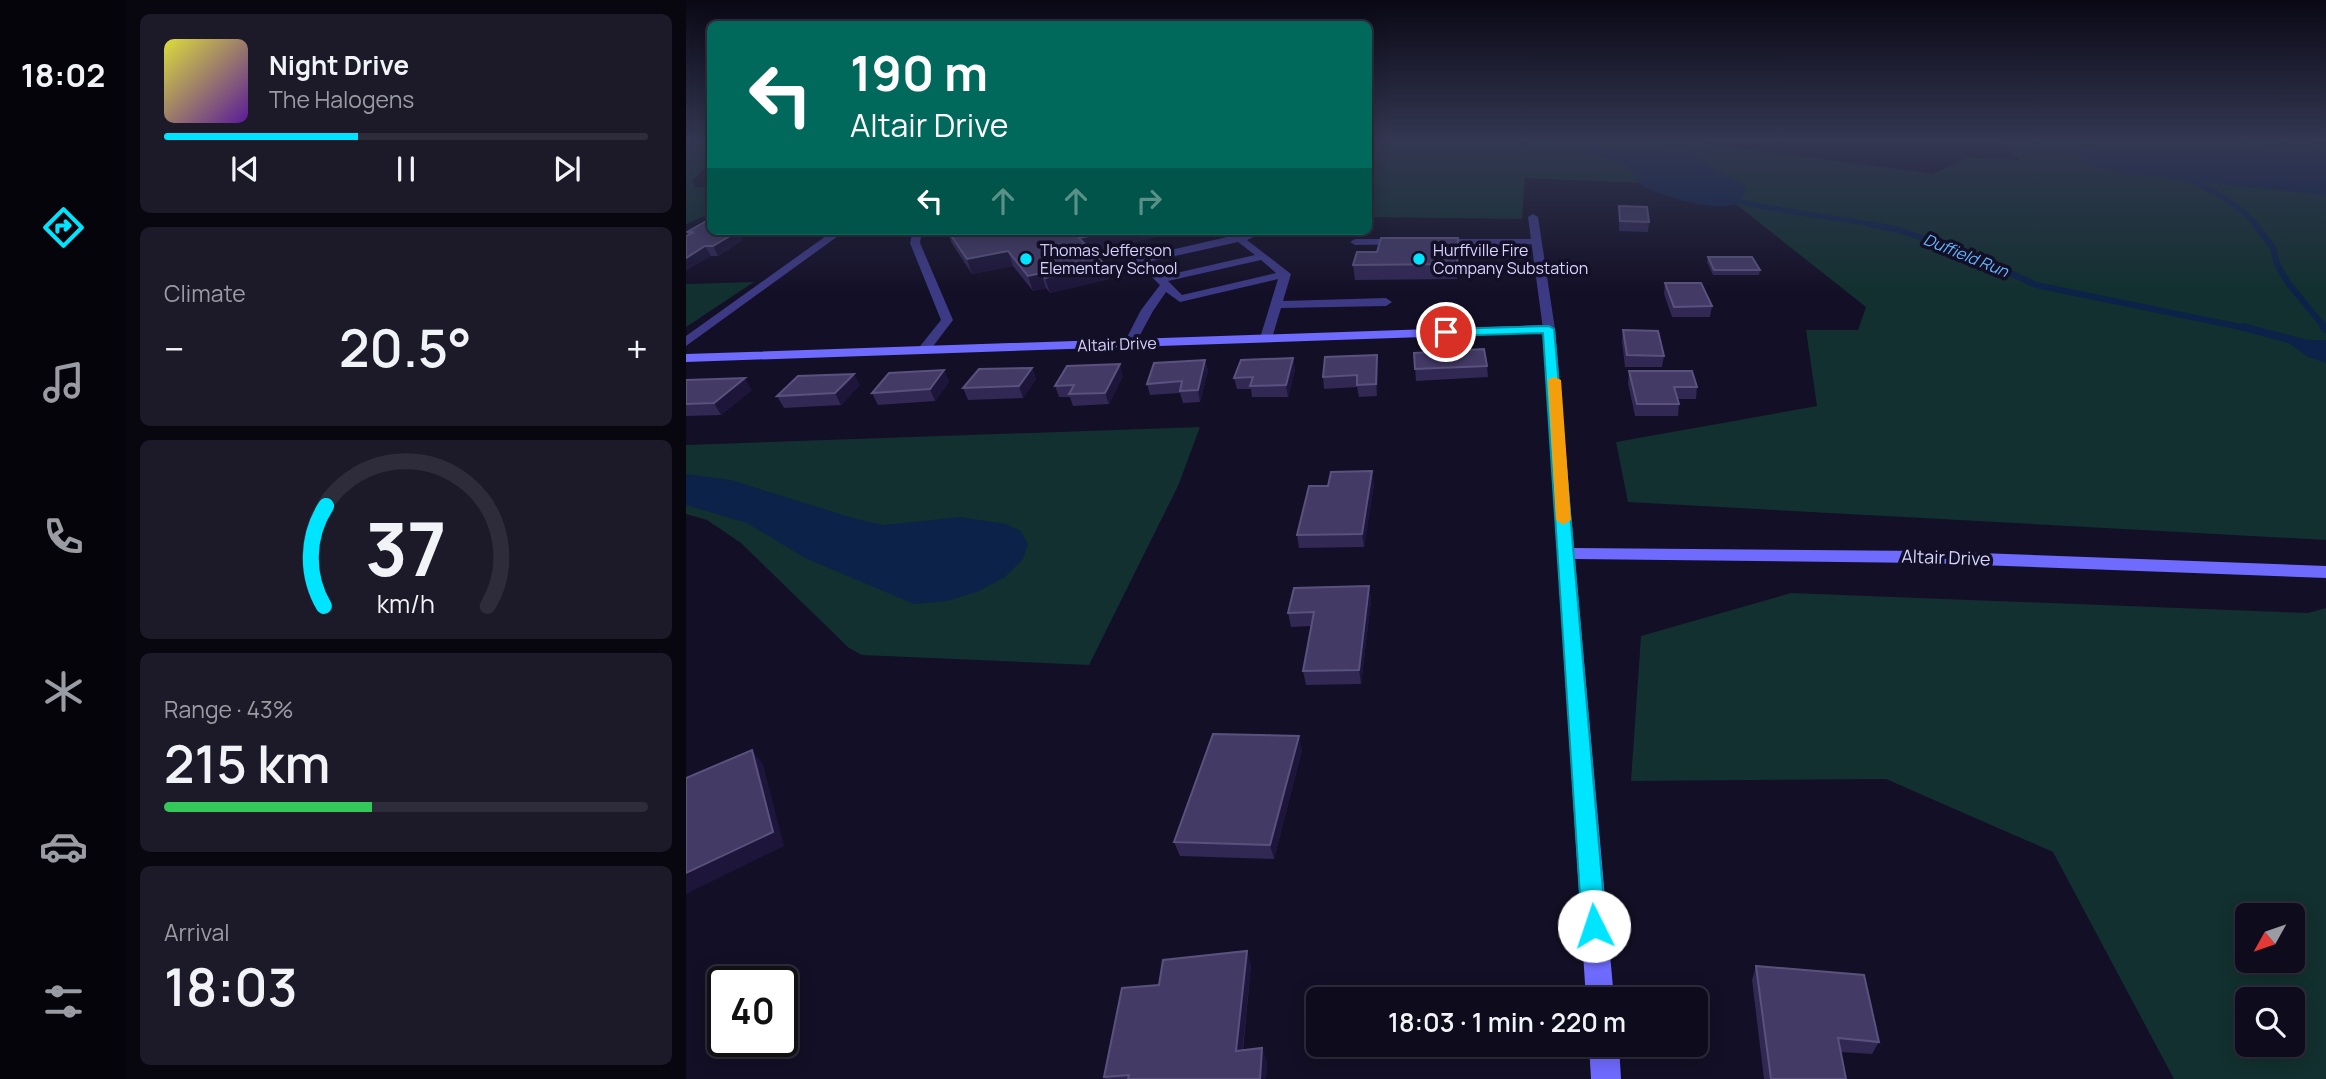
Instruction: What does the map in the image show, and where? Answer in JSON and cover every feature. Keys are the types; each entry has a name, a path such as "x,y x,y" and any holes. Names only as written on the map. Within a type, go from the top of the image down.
{"street":[{"path":"1533,217 1553,354 1565,552 1599,987"},
{"path":"686,342 834,235"},
{"path":"918,235 915,243 947,320 923,350"},
{"path":"1251,235 1140,260 1180,299 1285,274"},
{"path":"1240,239 1285,274"},
{"path":"1354,242 1410,242"},
{"path":"1424,242 1536,242"},
{"path":"1130,343 1162,283 1262,257"},
{"path":"1266,338 1285,274"},
{"path":"1276,305 1386,302"},
{"name":"Altair Drive","path":"686,358 1549,329"},
{"name":"Altair Drive","path":"1565,552 1925,557 2326,572"},
{"path":"1605,1057 1606,1079"}],"green space":[{"path":"686,192 707,192 707,215 686,224"},
{"path":"1372,192 1524,192 1522,219 1372,217"},
{"path":"1681,192 2326,192 2326,540 1628,502 1616,442 1817,406 1806,330 1858,330 1866,307 1737,205"},
{"path":"754,282 686,327 686,284"},
{"path":"1200,427 1178,486 1089,665 862,655 849,648 741,543 707,520 686,514 686,445"},
{"path":"1791,593 2308,613 2326,608 2326,1079 2174,1079 2053,852 1886,779 1631,781 1641,636"}],"water":[{"path":"1657,192 1744,192 1739,203 1730,206 1705,205"},
{"path":"2301,192 2326,192 2326,195"},
{"path":"2326,340 2326,363 2308,357 2290,344 2289,342"},
{"path":"686,474 731,480 883,525 960,517 1006,524 1020,530 1028,544 1023,559 1005,577 979,591 947,601 914,604 805,558 747,523 686,505"}],"building":[{"path":"1619,206 1647,207 1649,222 1620,221"},
{"path":"707,221 707,235 731,235 713,246 705,246 686,258 686,236 694,232 687,232"},
{"path":"951,235 1094,235 1079,238 1105,265 1045,278 1041,273 1028,276 1008,251 967,259"},
{"path":"1381,238 1458,238 1457,264 1353,265 1357,252 1377,252"},
{"path":"1708,257 1752,257 1760,270 1714,270"},
{"path":"1665,283 1701,283 1712,306 1674,307"},
{"path":"1623,330 1658,331 1664,356 1627,355"},
{"path":"1484,349 1487,366 1415,369 1414,353"},
{"path":"1377,355 1376,384 1357,385 1357,375 1323,377 1325,357"},
{"path":"1293,358 1286,385 1250,386 1253,377 1234,378 1241,360"},
{"path":"1205,360 1198,390 1180,391 1182,381 1147,384 1154,363"},
{"path":"1120,364 1105,393 1069,394 1074,385 1055,386 1067,366"},
{"path":"1032,368 1019,386 963,388 979,369"},
{"path":"944,370 930,389 872,393 889,373"},
{"path":"1629,371 1692,371 1697,387 1674,387 1679,404 1637,404"},
{"path":"854,374 835,393 777,396 798,376"},
{"path":"745,378 714,403 686,404 686,380"},
{"path":"1372,471 1362,534 1297,535 1309,486 1328,486 1331,472"},
{"path":"1369,586 1359,670 1303,671 1314,612 1288,613 1294,588"},
{"path":"1213,734 1299,736 1270,845 1174,842"},
{"path":"752,750 773,832 686,873 686,778"},
{"path":"1247,951 1236,1051 1262,1048 1260,1079 1128,1079 1129,1075 1104,1077 1122,988 1159,985 1163,960"},
{"path":"1756,966 1864,975 1879,1042 1838,1038 1846,1079 1771,1079"}],"waterway":[{"path":"2214,192 2240,209 2256,225"},
{"name":"Duffield Run","path":"1730,199 1785,211 1877,225"},
{"name":"Duffield Run","path":"1869,224 1895,229 1963,251 2036,285 2250,329"},
{"path":"2255,224 2273,248 2277,264 2288,283 2326,329 2324,327"},
{"name":"Duffield Run","path":"2243,327 2326,349"}],"slow traffic":[{"path":"1554,380 1563,520"}],"place":[{"name":"Thomas Jefferson Elementary School","path":"1026,259"},
{"name":"Hurffville Fire Company Substation","path":"1419,259"}],"route":[{"path":"1446,332 1549,329 1553,354 1565,552 1594,926"}]}
